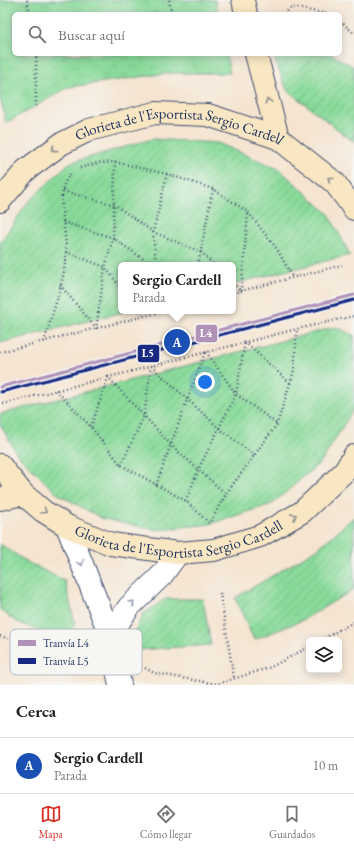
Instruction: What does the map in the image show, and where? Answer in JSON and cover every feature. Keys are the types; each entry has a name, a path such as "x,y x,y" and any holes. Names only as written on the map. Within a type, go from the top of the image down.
{"street":[{"path":"243,0 246,12"},
{"path":"257,56 278,138"},
{"name":"Glorieta de l'Esportista Sergio Cardell","path":"0,201 26,170 61,144 89,130 155,113 208,115 278,138 335,183 354,209"},
{"name":"Glorieta de l'Esportista Sergio Cardell","path":"0,465 23,494 43,511 67,526 111,544 178,554 214,550 260,536 302,512 345,471 354,456"},
{"path":"0,500 23,494"},
{"path":"67,526 106,629"},
{"path":"118,629 129,607 162,575 178,554"},
{"path":"118,675 120,685"}],"path":[{"path":"27,0 30,12"},
{"path":"169,0 172,12"},
{"path":"286,12 292,7 317,12"},
{"path":"342,23 354,33"},
{"path":"36,56 36,106"},
{"path":"77,169 98,163 115,162 167,174 212,189 248,212 277,248 293,278"},
{"path":"96,329 105,267 113,238 115,162"},
{"path":"44,342 60,285 66,252 63,222 63,191 67,177 72,173"},
{"path":"156,262 153,232 167,174"},
{"path":"198,262 212,189"},
{"path":"63,191 115,205 153,232 200,252 211,262"},
{"path":"242,291 248,212"},
{"path":"63,222 113,238 148,262"},
{"path":"66,252 105,267 118,284"},
{"path":"236,293 342,265"},
{"path":"60,285 96,329"},
{"path":"236,286 242,291"},
{"path":"0,352 154,314"},
{"path":"3,404 297,328 354,316"},
{"path":"56,390 91,427 121,465 186,501 210,524 226,494 277,424 294,371 297,328"},
{"path":"245,342 291,384"},
{"path":"186,501 199,468 220,429 236,394 245,342"},
{"path":"206,352 236,394 277,424"},
{"path":"156,485 172,446 206,352"},
{"path":"151,366 220,429 255,456"},
{"path":"121,465 144,416 151,366"},
{"path":"108,377 172,446 199,468 226,494"},
{"path":"91,427 108,377"},
{"path":"220,593 234,679"},
{"path":"326,637 354,622"},
{"path":"0,636 10,639"},
{"path":"142,664 154,673 217,684 271,667 306,649"}],"green space":[{"path":"0,0 215,0 218,12 12,12 12,56 226,56 230,73 169,73 69,87 6,123 0,97"},
{"path":"276,56 335,56 354,67 354,142 287,90 275,60"},
{"path":"152,139 218,143 279,169 329,214 350,255 236,283 236,262 118,262 118,313 0,343 0,243 28,202 69,163"},
{"path":"335,327 354,335 354,408 322,461 272,504 210,524 157,530 103,519 56,493 17,454 0,424 0,414"},
{"path":"354,517 354,589 303,620 254,640 235,598 317,549"},
{"path":"0,544 27,562 65,581 75,624 71,629 35,629 17,622 0,610"},
{"path":"165,599 203,599 211,645 142,650 142,629 136,629 143,614"}],"tram line":[{"name":"L4","path":"0,387 354,295"},
{"name":"L5","path":"1,392 354,300"}],"place":[{"name":"Sergio Cardell","path":"177,342"}]}
